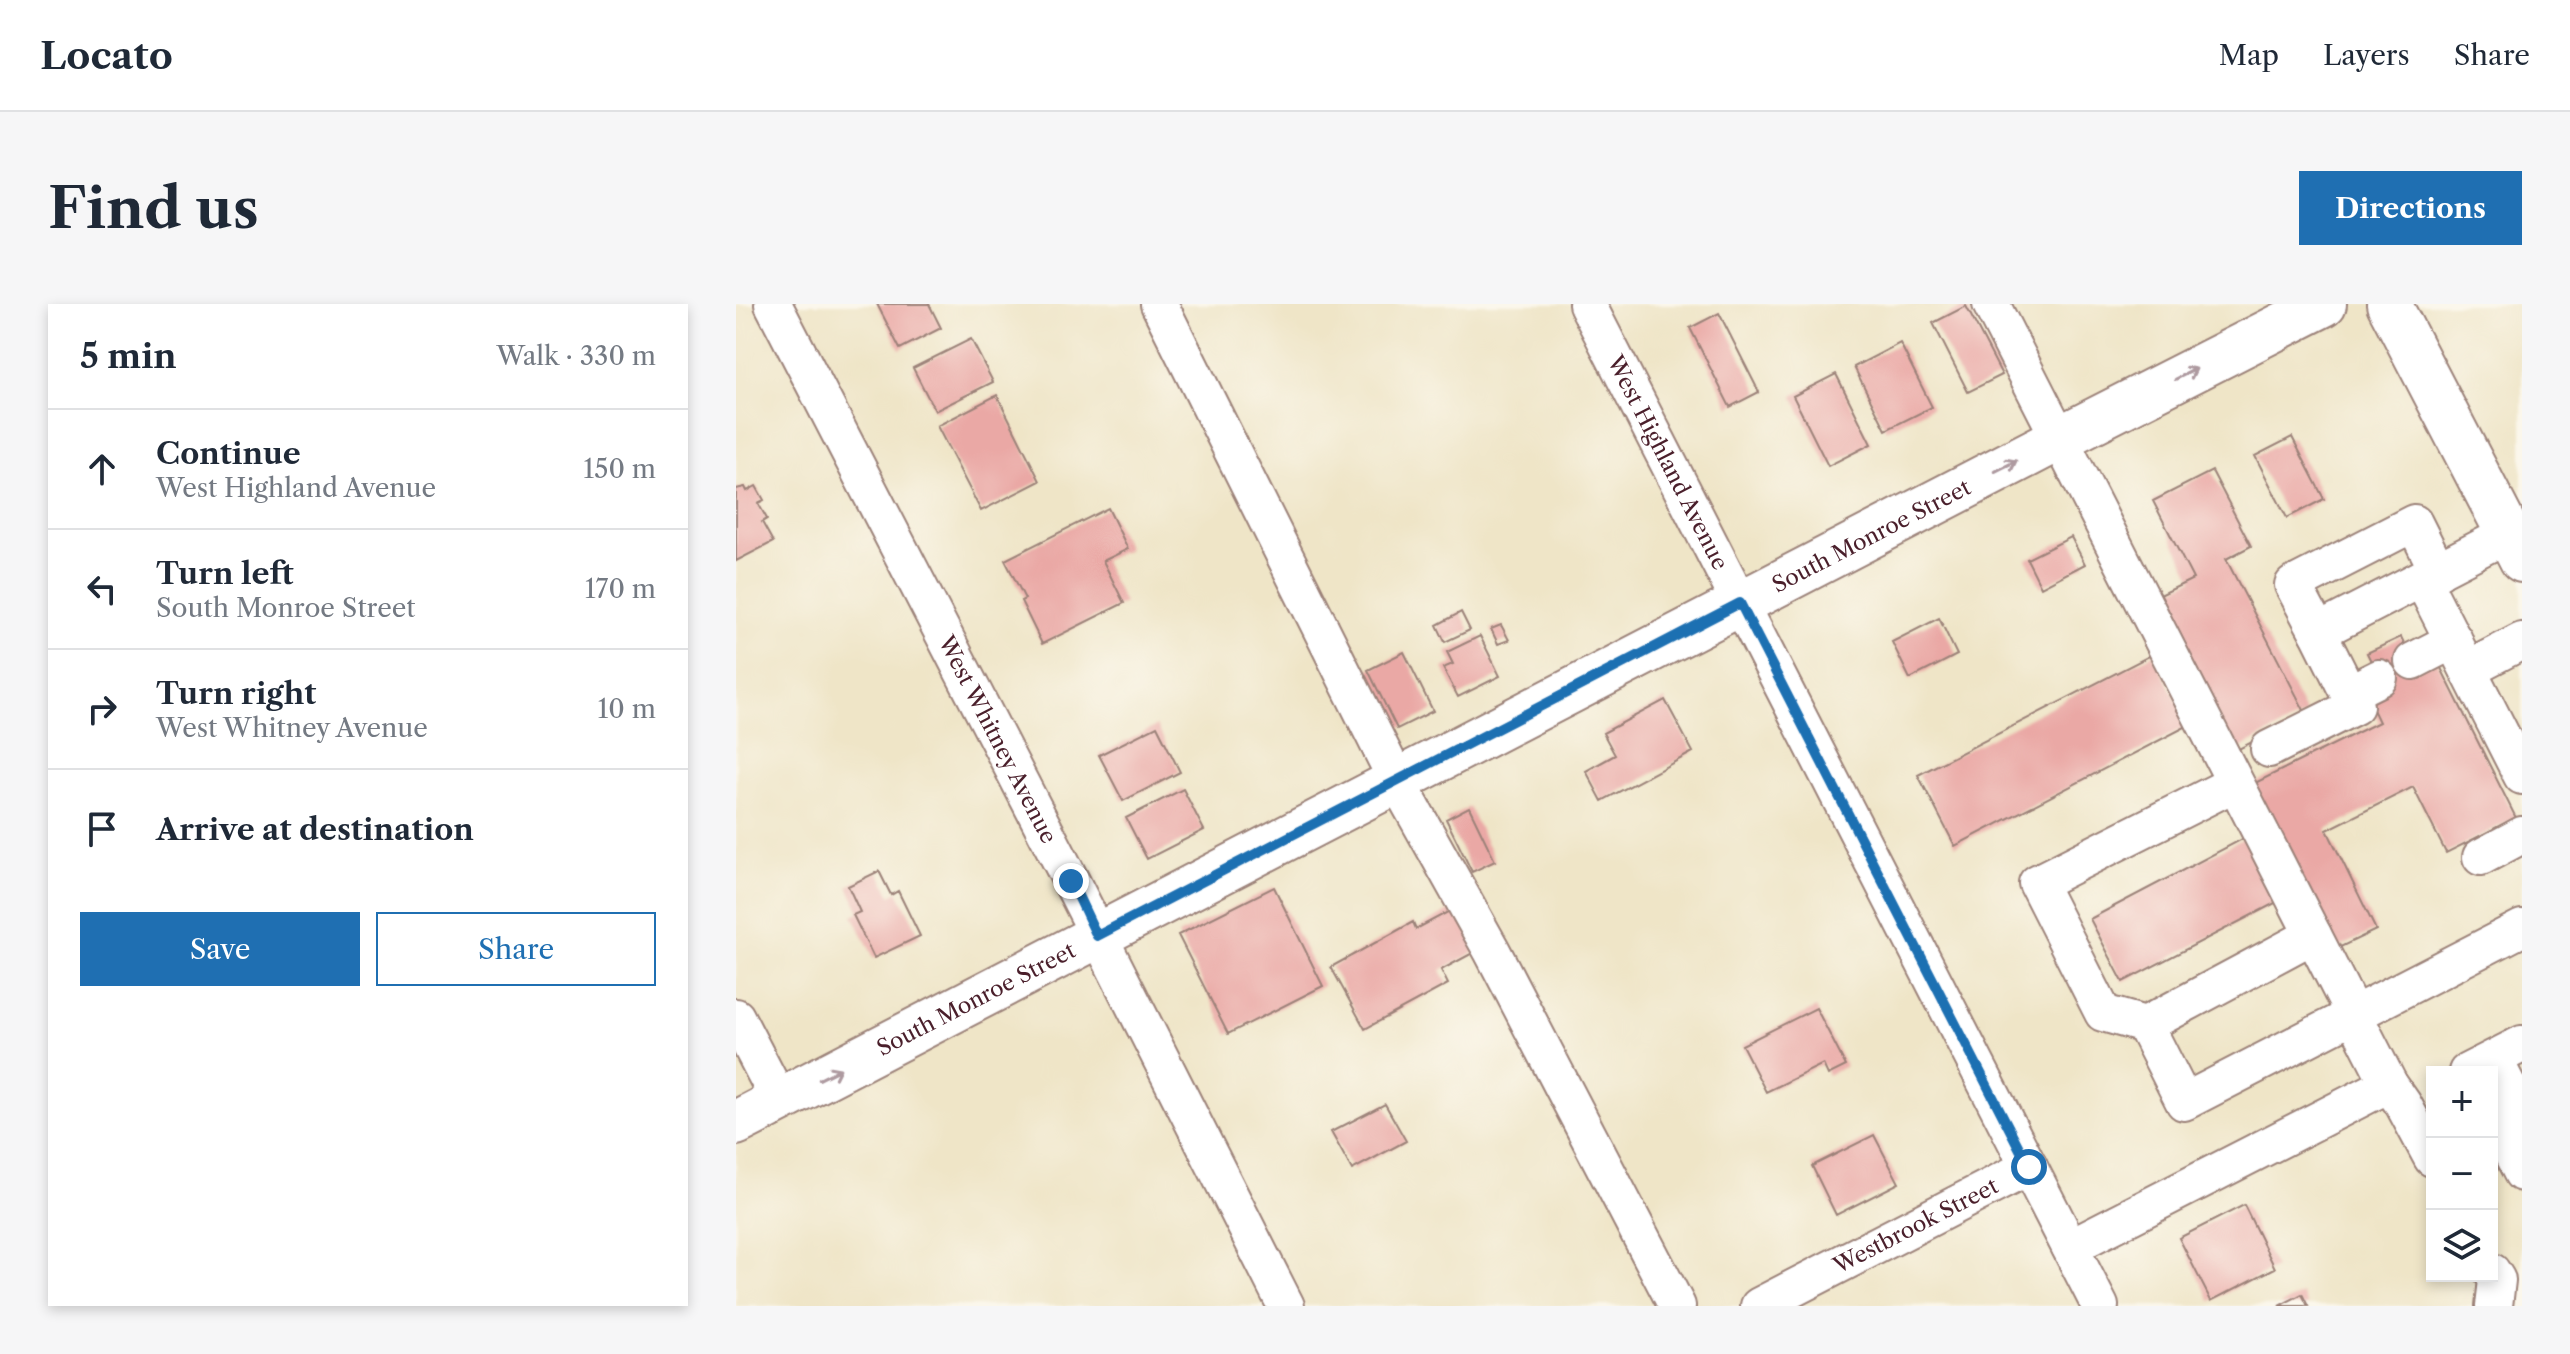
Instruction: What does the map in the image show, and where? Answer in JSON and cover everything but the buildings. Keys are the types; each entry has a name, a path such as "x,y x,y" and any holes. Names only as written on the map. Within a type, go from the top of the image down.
{"main road":[{"name":"South Monroe Street","path":"736,1123 2324,304"},
{"path":"2389,304 2515,547"}],"street":[{"name":"West Whitney Avenue","path":"773,304 1064,867 1286,1306"},
{"path":"1159,304 1397,781 1492,951 1677,1306"},
{"name":"West Highland Avenue","path":"1587,304 2100,1306"},
{"path":"1991,304 2354,1015 2408,1092 2426,1142"},
{"path":"2269,749 2355,706 2364,686 2318,632 2293,585 2414,523 2461,655 2522,776"},
{"path":"2318,632 2430,575 2515,547"},
{"path":"2413,661 2461,655 2522,641"},
{"path":"2235,783 2037,883 2103,1013 2145,1025 2313,935"},
{"path":"2481,857 2522,835"},
{"path":"2145,1025 2184,1102 2522,928"},
{"path":"736,1017 779,1100"},
{"path":"2485,1064 2522,1114"},
{"path":"2070,1247 2408,1092"},
{"path":"2498,1126 2522,1173"},
{"name":"Westbrook Street","path":"1759,1306 2029,1167"},
{"path":"2494,1306 2497,1282"}],"route":[{"path":"1071,881 1097,936 1740,603 2029,1167"}]}
